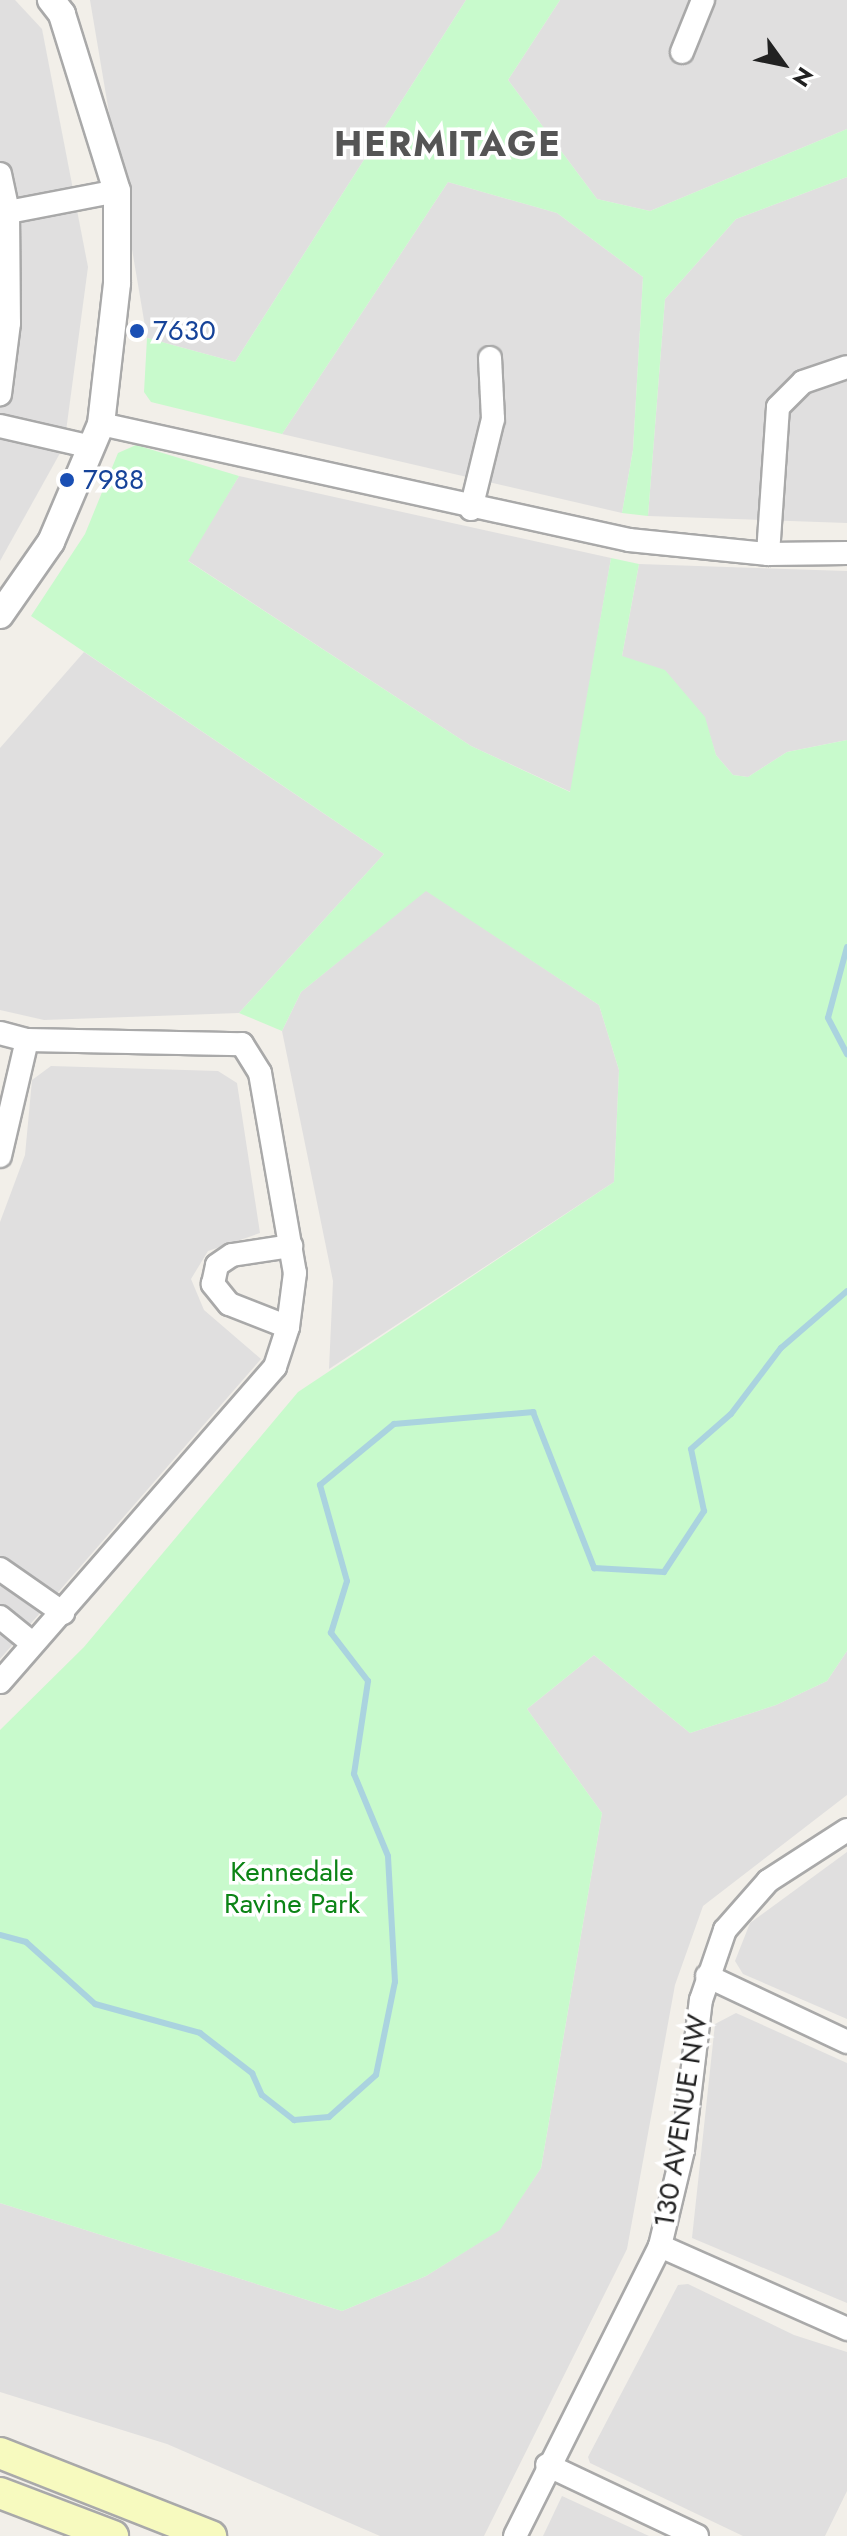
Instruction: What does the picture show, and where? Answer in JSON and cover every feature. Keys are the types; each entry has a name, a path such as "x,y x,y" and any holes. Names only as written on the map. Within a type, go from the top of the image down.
{"main road":[{"path":"0,2453 211,2536"},
{"path":"0,2493 113,2536"}],"street":[{"path":"0,615 51,542 96,435 117,283 117,191 62,14 51,0"},
{"path":"682,52 703,0"},
{"path":"0,174 8,212 9,323 0,394"},
{"path":"8,212 117,191"},
{"path":"471,509 493,419 490,358"},
{"path":"768,554 778,407 803,382 847,367"},
{"path":"0,426 96,435 629,540 768,554 847,553"},
{"path":"0,1033 27,1040 242,1044 260,1073 295,1273 288,1327 275,1367 0,1682"},
{"path":"0,1156 27,1040"},
{"path":"288,1327 229,1304 213,1284 217,1265 232,1255 291,1246"},
{"path":"0,1569 63,1613"},
{"path":"0,1617 32,1643"},
{"name":"130 AVENUE NW","path":"515,2536 547,2465 660,2246 683,2150 707,1976 725,1930 752,1895 847,1830"},
{"path":"707,1976 847,2042"},
{"path":"660,2246 847,2329"},
{"path":"547,2465 697,2536"}],"shaded area":[{"path":"0,0 15,0 42,29 88,267 64,446 0,561"},
{"path":"90,0 466,0 235,362 147,338"},
{"path":"560,0 847,0 847,129 650,211 597,199 508,80"},
{"path":"847,177 847,523 648,516 665,299 736,219"},
{"path":"448,182 557,213 643,277 633,450 622,513 282,434"},
{"path":"239,476 611,558 571,792 471,746 187,560"},
{"path":"639,564 847,571 847,740 787,752 748,777 733,775 716,755 704,717 622,656"},
{"path":"84,652 384,854 239,1013 44,1020 0,1010 0,748"},
{"path":"426,890 599,1005 619,1070 614,1182 329,1369 333,1281 282,1031 301,992"},
{"path":"51,1066 218,1071 237,1083 260,1233 208,1251 191,1279 204,1310 261,1359 0,1659 0,1222 25,1155 32,1080"},
{"path":"847,1651 847,1795 703,1906 675,1985 627,2249 484,2536 380,2536 167,2444 0,2392 0,2203 342,2311 426,2276 499,2230 541,2168 602,1813 527,1709 594,1655 690,1733 776,1705 827,1681"},
{"path":"847,1852 847,2019 743,1974 735,1961 750,1923"},
{"path":"736,2013 847,2063 847,2303 692,2238 715,2024"},
{"path":"688,2284 794,2335 847,2352 847,2491 825,2536 743,2536 590,2463 588,2457 678,2285"},
{"path":"562,2496 649,2536 543,2536"}],"green space":[{"path":"466,0 560,0 508,80 597,199 650,211 847,129 847,177 736,219 665,299 648,516 622,513 633,450 643,277 557,213 448,182 282,434 151,402 144,392 147,338 235,362"},
{"name":"Kennedale Ravine Park","path":"136,445 239,476 188,561 471,746 570,792 611,558 639,564 622,656 665,670 705,717 716,755 733,775 748,777 787,752 847,740 847,1651 827,1681 776,1705 690,1733 594,1655 527,1709 602,1813 541,2168 500,2230 426,2276 342,2311 0,2203 0,1730 84,1647 298,1392 614,1182 619,1070 599,1005 426,891 301,992 282,1031 239,1013 384,854 31,616 85,534 118,453"}],"waterway":[{"path":"847,947 828,1018 847,1054"},
{"path":"0,1935 26,1942 95,2004 200,2033 252,2073 262,2095 294,2120 329,2117 376,2075 395,1982 388,1856 354,1774 368,1681 331,1633 347,1581 320,1485 394,1424 533,1412 594,1568 664,1572 704,1511 691,1449 731,1414 781,1348 847,1291"}],"place":[{"name":"7630","path":"137,331"},
{"name":"7988","path":"67,480"}],"district":[{"name":"HERMITAGE","path":"448,144"}]}
